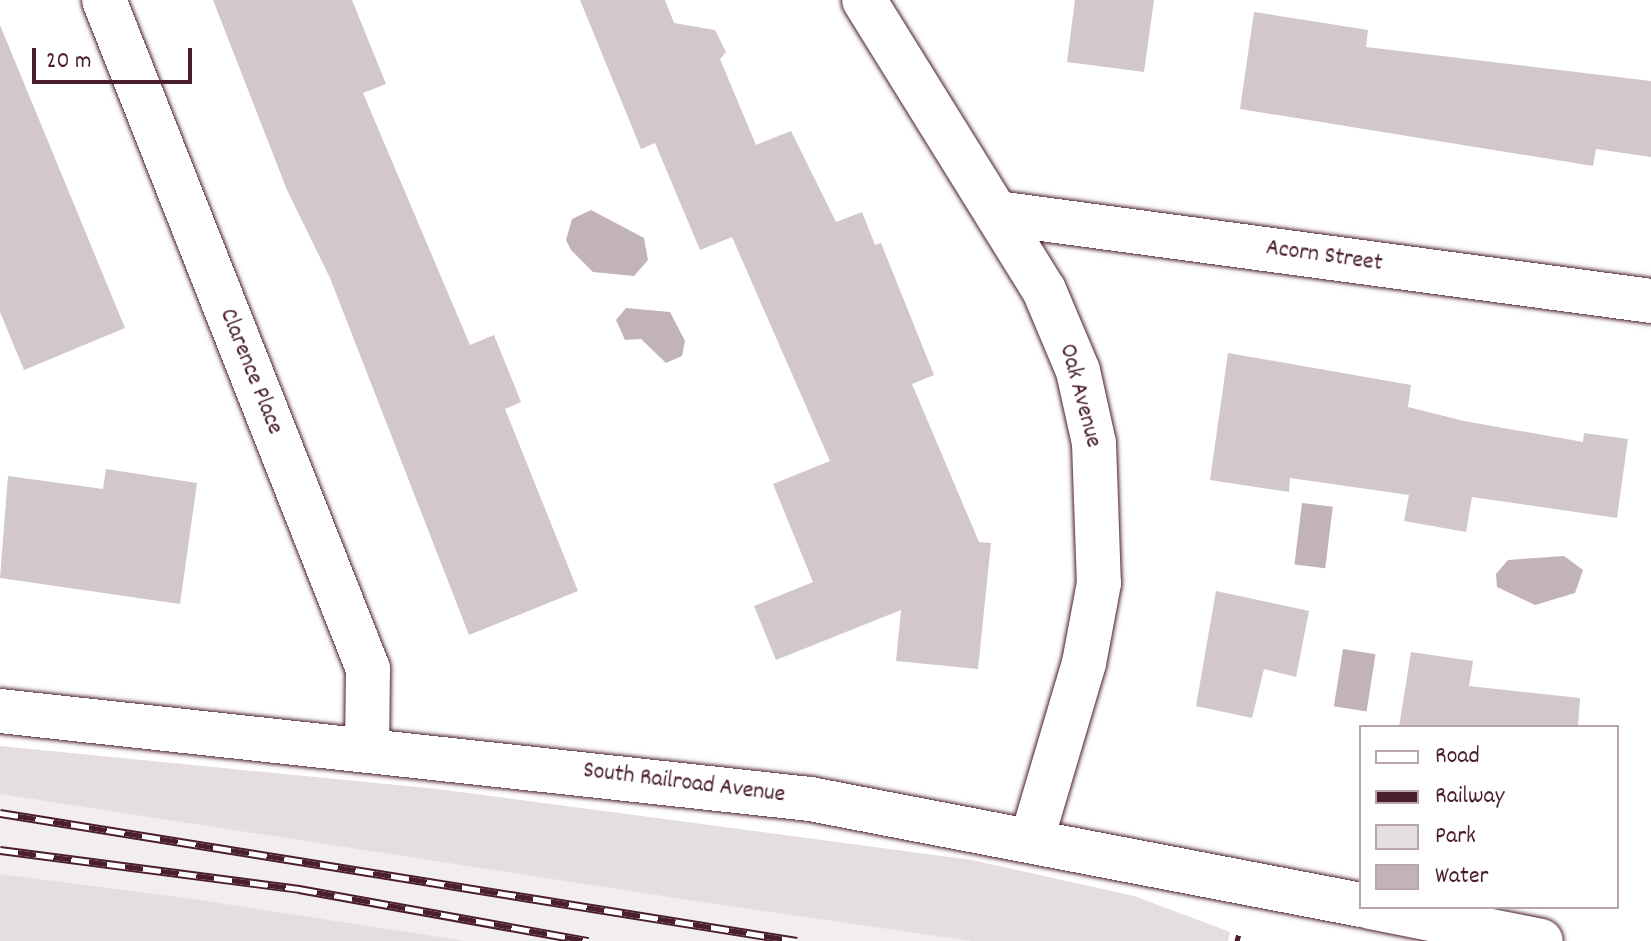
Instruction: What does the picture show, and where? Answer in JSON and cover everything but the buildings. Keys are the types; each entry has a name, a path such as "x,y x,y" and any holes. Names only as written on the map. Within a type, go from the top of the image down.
{"street":[{"name":"Clarence Place","path":"104,0 368,669 367,749"},
{"name":"Oak Avenue","path":"864,0 1044,290 1078,371 1094,443 1102,523 1084,663 1032,839"},
{"name":"Acorn Street","path":"997,213 1651,301"},
{"name":"South Railroad Avenue","path":"0,711 810,799 1032,839 1359,905"},
{"path":"1380,909 1541,941"}],"shaded area":[{"path":"0,794 904,928 971,941 466,941 0,874"}],"green space":[{"path":"0,746 438,789 972,860 1134,896 1230,932 1228,941 971,941 702,902 0,794"},
{"path":"0,874 193,899 466,941 0,941"}],"water":[{"path":"591,210 644,238 648,260 634,276 593,272 571,250 566,240 572,219"},
{"path":"626,308 670,312 685,341 682,356 666,363 641,339 625,340 616,320"},
{"path":"1302,503 1333,507 1325,568 1294,565"},
{"path":"1564,556 1583,570 1575,593 1535,605 1497,587 1496,574 1508,560"},
{"path":"1343,649 1376,654 1367,711 1334,706"}],"railway":[{"path":"0,813 797,941"},
{"path":"0,850 299,889 588,941"}]}
